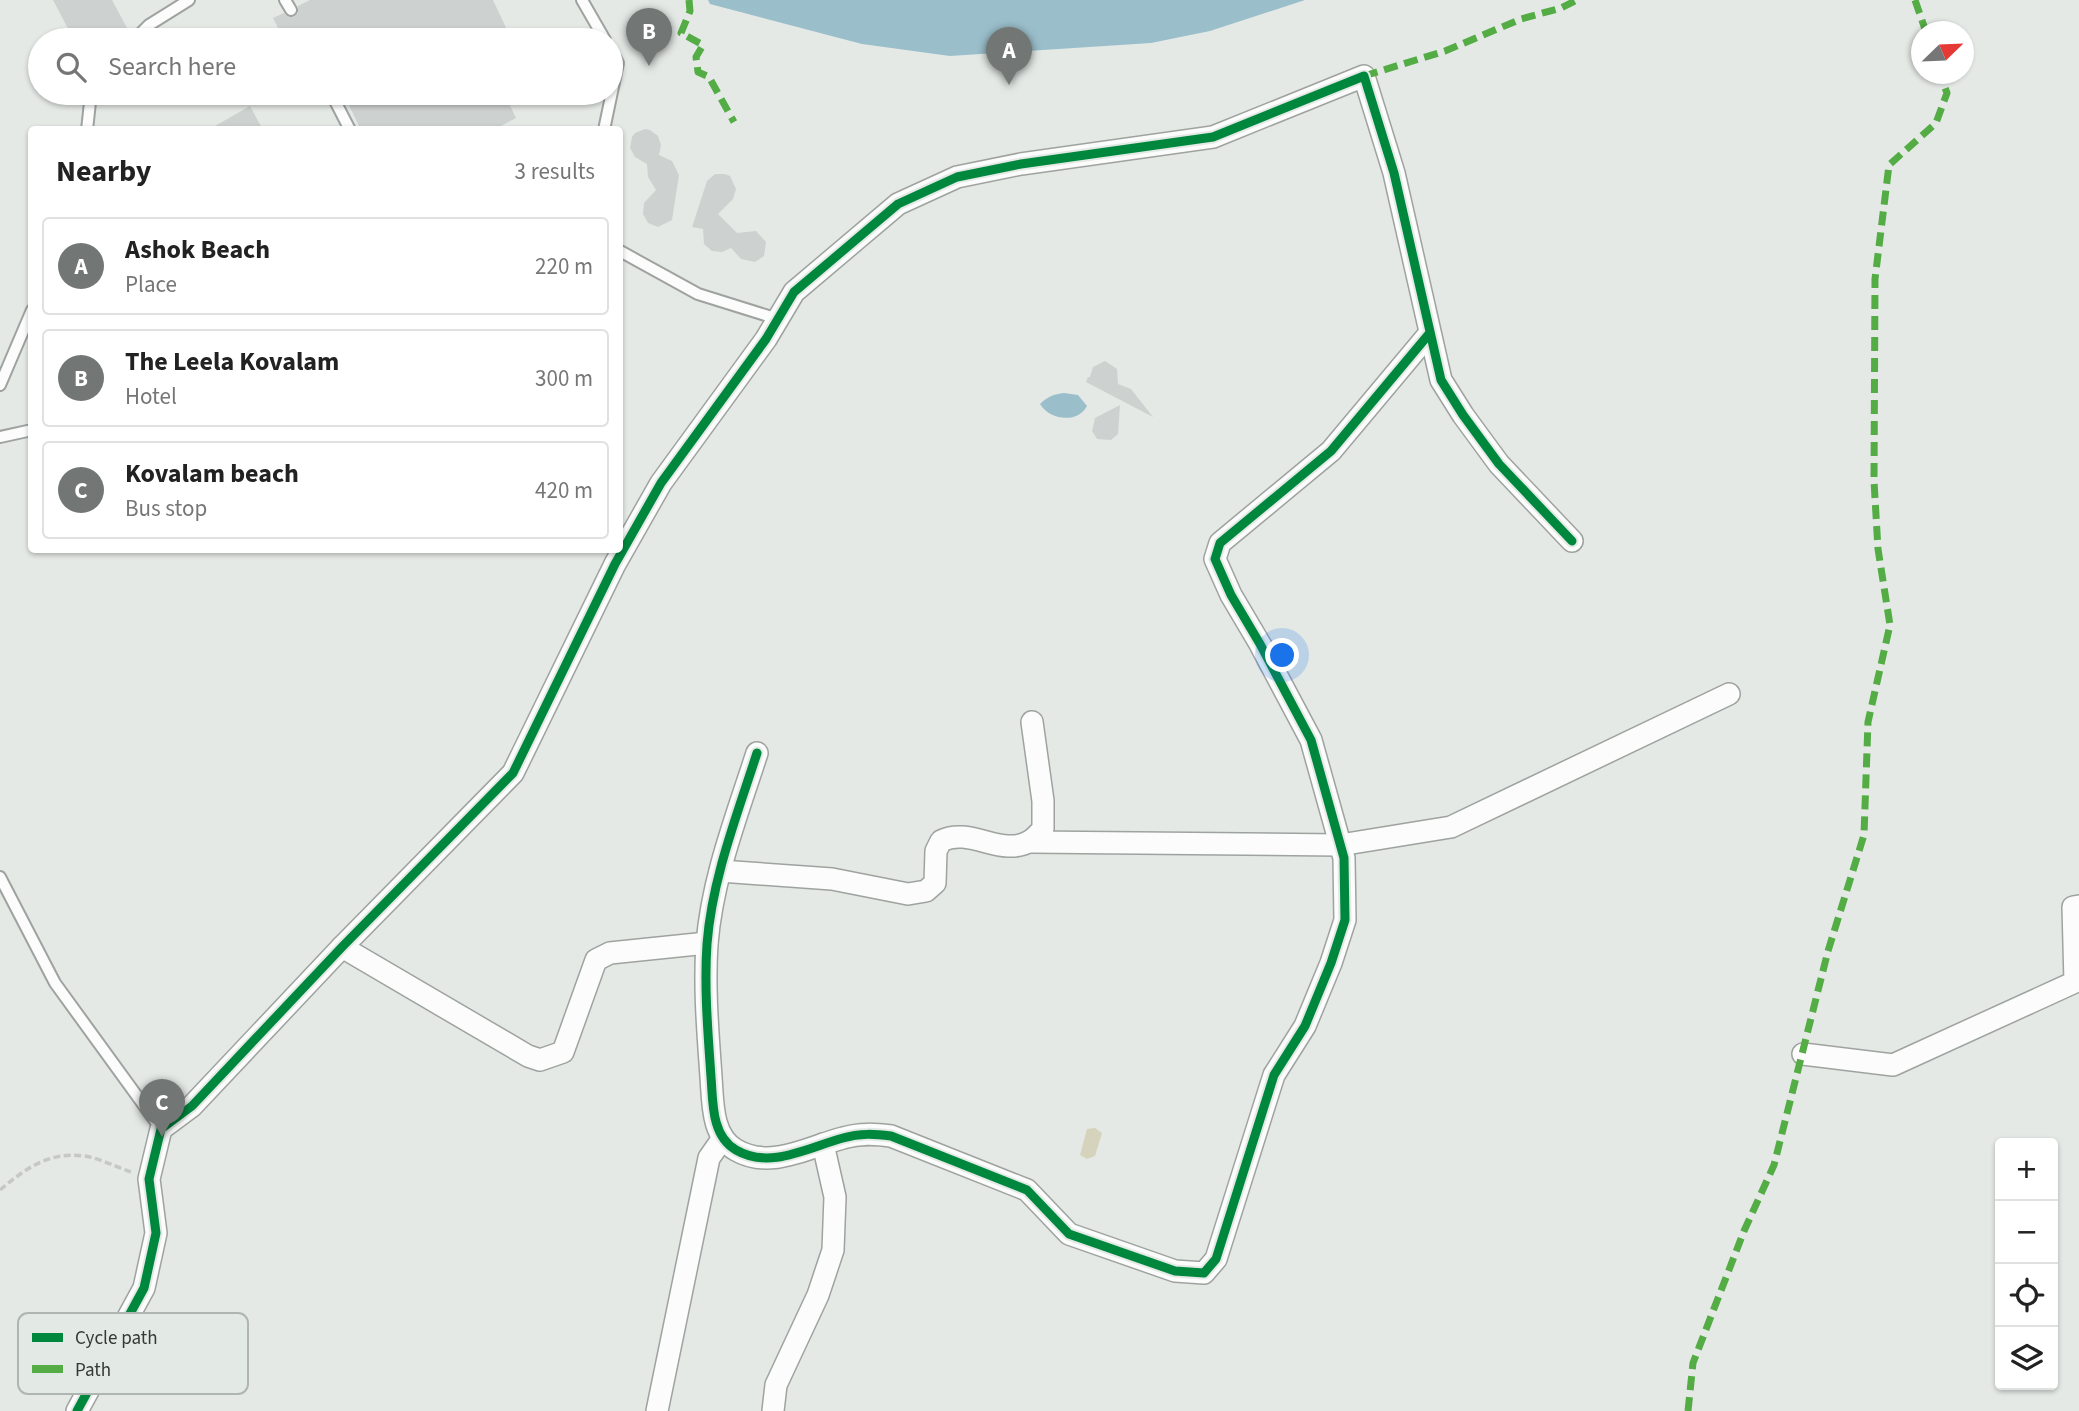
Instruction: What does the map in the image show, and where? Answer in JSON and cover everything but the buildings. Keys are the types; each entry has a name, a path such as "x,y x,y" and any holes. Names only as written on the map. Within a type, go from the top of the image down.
{"street":[{"path":"623,550 661,483 766,339 794,292 898,204 957,177 1021,164 1213,137 1364,76 1394,173 1441,380 1499,464 1572,541"},
{"path":"757,753 720,871 707,943 707,1027 714,1116 729,1144 764,1159 798,1153 845,1137 867,1133 891,1136 1027,1190 1069,1234 1175,1270 1204,1273 1216,1259 1274,1075 1305,1026 1345,920 1343,858 1311,740 1260,643 1231,596 1215,559 1220,542 1331,451 1429,334"},
{"path":"130,1313 144,1288 156,1233 149,1179 161,1129 192,1105 513,773 621,553"},
{"path":"720,871 832,879 908,894 926,891 935,883 936,851 941,841 948,838 968,836 1011,846 1030,842 1340,845 1451,827 1729,694"},
{"path":"1030,842 1043,829 1032,722"},
{"path":"1803,1054 1893,1066 2075,982 2073,907 2079,906"},
{"path":"342,947 528,1056 540,1060 563,1052 596,960 610,953 707,943"},
{"path":"657,1411 709,1158 729,1144"},
{"path":"773,1411 776,1385 818,1295 833,1250 835,1197 823,1144"},
{"path":"77,1411 86,1394"}],"lane":[{"path":"147,28 189,0"},
{"path":"582,0 598,28"},
{"path":"87,126 90,105"},
{"path":"337,105 347,126"},
{"path":"605,126 609,105"},
{"path":"623,253 698,294 778,319"},
{"path":"0,385 28,319"},
{"path":"0,437 28,431"},
{"path":"0,877 55,983 161,1129"}],"path":[{"path":"0,1190 26,1167 54,1157 85,1156 149,1179"}],"shaded area":[{"path":"1095,1128 1102,1133 1095,1156 1087,1159 1080,1155 1087,1129"}],"water":[{"path":"708,0 1305,0 1210,31 1151,43 950,56 862,44 710,4"},
{"path":"1064,393 1078,395 1087,406 1083,412 1064,418 1050,414 1040,404 1051,396"}],"marked path":[{"path":"689,0 690,11 681,33 703,45 696,57 698,72 709,77 734,122"},
{"path":"1364,76 1445,51 1521,19 1561,8 1577,0"},
{"path":"1915,0 1922,21"},
{"path":"1688,1411 1693,1363 1744,1231 1774,1165 1828,951 1864,835 1868,722 1890,625 1878,549 1874,481 1875,279 1889,165 1936,123 1947,93 1944,84"}],"cycle path":[{"path":"623,550 661,483 766,339 794,292 898,204 957,177 1021,164 1213,137 1364,76 1394,173 1441,380 1499,464 1572,541"},
{"path":"757,753 720,871 707,944 707,1010 713,1107 718,1127 728,1144 749,1156 762,1158 790,1155 849,1136 891,1136 1027,1190 1069,1234 1175,1271 1204,1273 1216,1259 1274,1075 1305,1026 1345,920 1344,858 1311,740 1231,595 1215,559 1220,543 1331,451 1429,334"},
{"path":"130,1313 144,1288 156,1233 149,1179 161,1129 192,1106 342,947 513,773 621,553"},
{"path":"77,1411 86,1394"}],"place":[{"name":"The Leela Kovalam","path":"649,66"},
{"name":"Ashok Beach","path":"1009,85"},
{"name":"Kovalam beach","path":"162,1137"}]}
